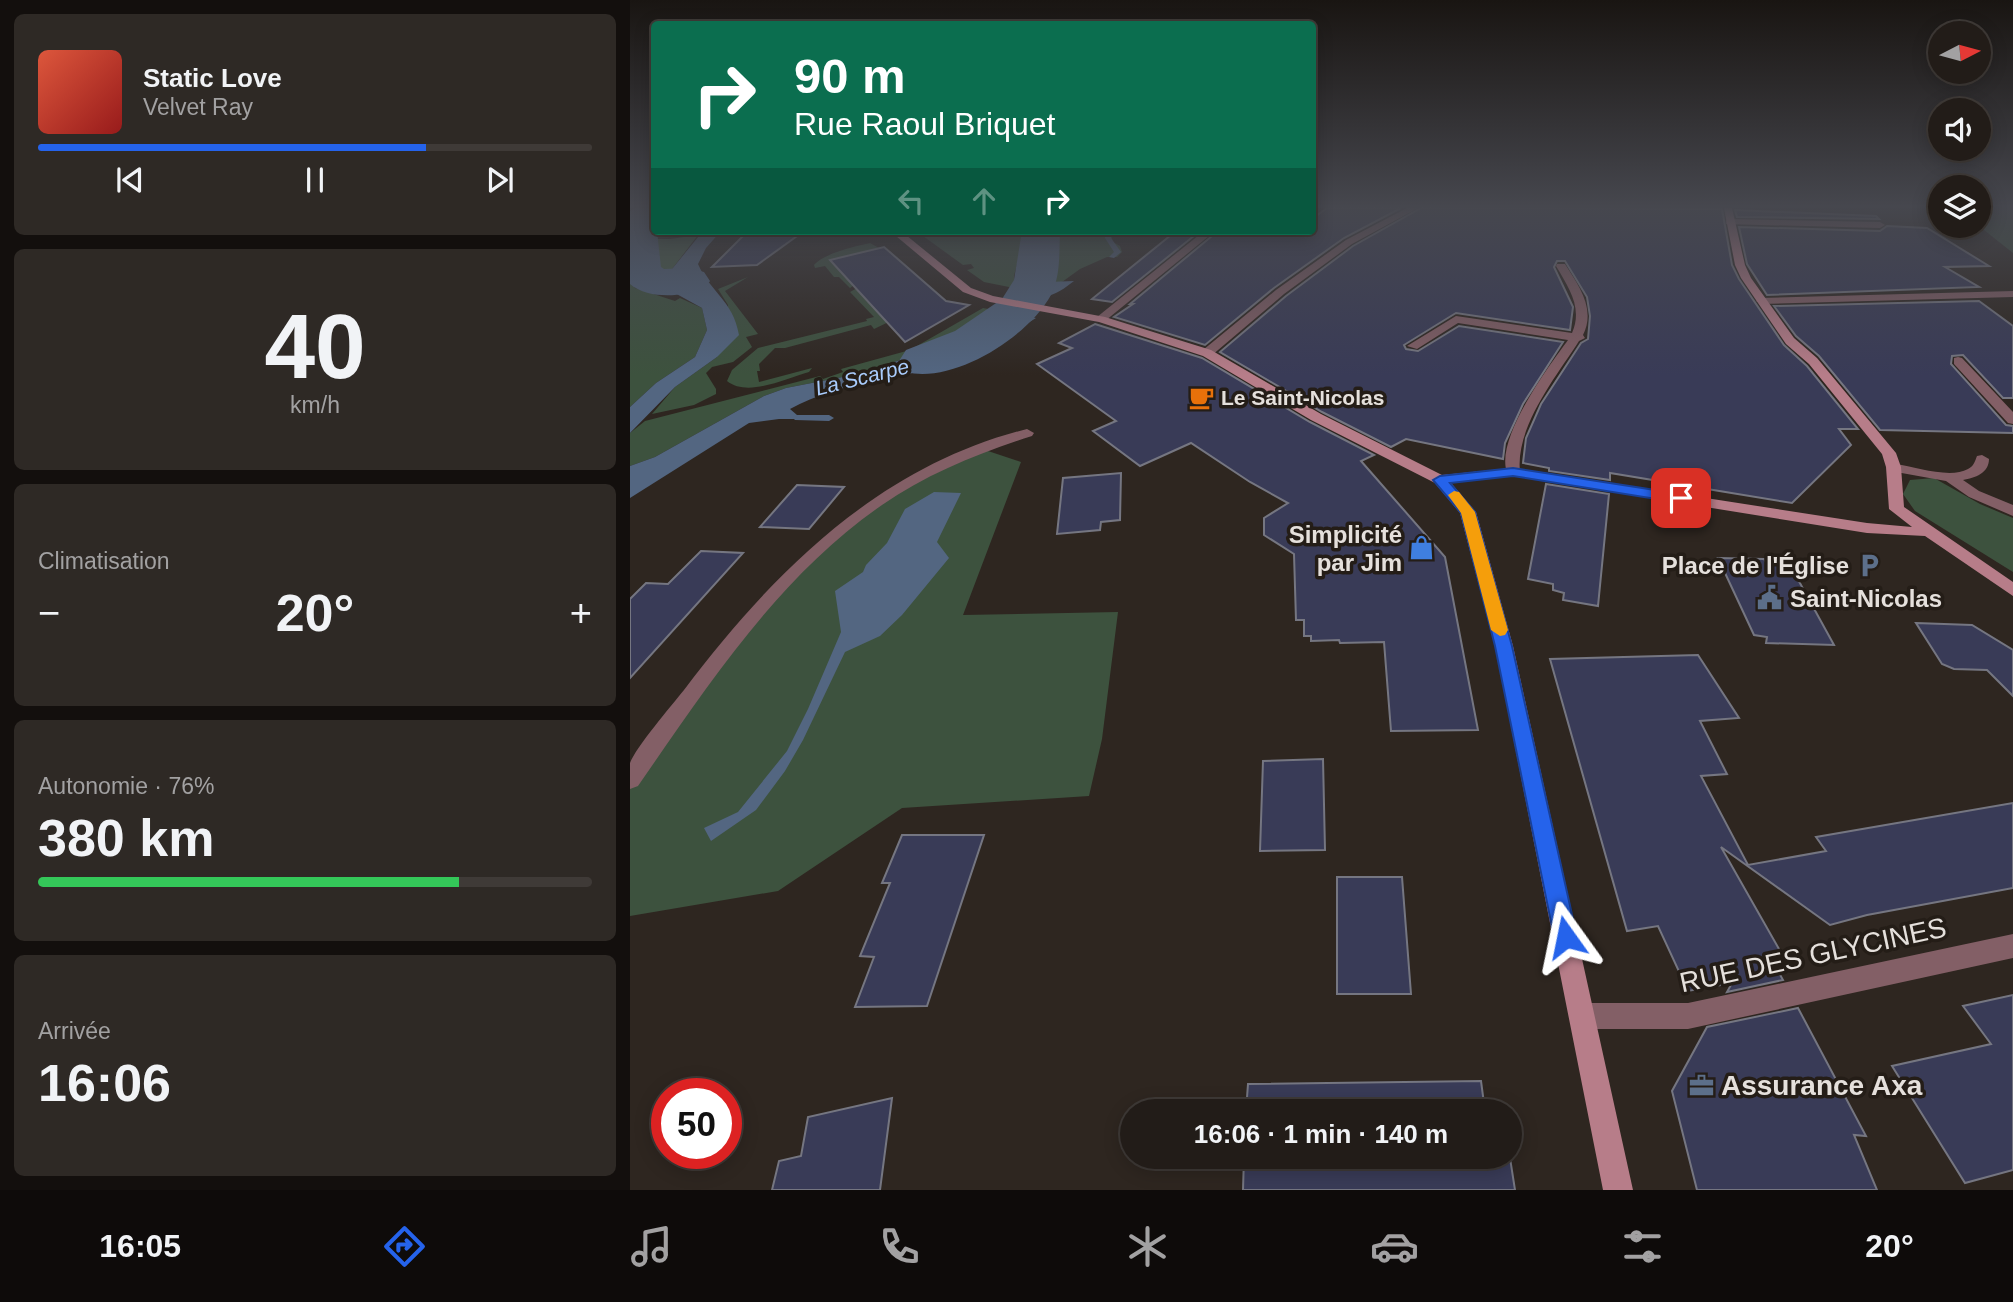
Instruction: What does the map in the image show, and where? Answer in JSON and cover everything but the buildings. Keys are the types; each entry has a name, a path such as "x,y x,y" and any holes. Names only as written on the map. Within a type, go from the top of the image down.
{"main road":[{"path":"935,264 967,290 1002,302 1101,319 1207,353 1328,423 1440,480 1468,512 1504,646 1618,1190"},
{"path":"1740,264 1790,341 1814,361 1875,434 1896,468 1894,496 1898,509 2013,590"},
{"path":"1440,480 1513,472 1867,528 1926,531"}],"street":[{"path":"1101,319 1170,264"},
{"path":"1207,353 1280,292 1320,264"},
{"path":"1513,472 1511,455 1540,386 1578,338 1584,310 1572,281 1561,266"},
{"path":"1761,300 2013,294"},
{"path":"1413,346 1456,319 1578,338"},
{"path":"1958,361 2013,420"},
{"path":"630,780 697,684 743,627 813,552 860,513 896,490 979,448 1027,433"},
{"path":"1896,468 1950,477 1972,474 1982,465 1982,459"},
{"path":"1950,477 1974,494 2013,511"},
{"name":"RUE DES GLYCINES","path":"1582,1016 1688,1016 2013,946"}],"green space":[{"path":"649,264 676,264 672,269 656,277 650,274"},
{"path":"833,264 849,281 854,280 854,285 850,288 839,277 834,277 825,266 815,268 814,265"},
{"path":"961,264 1017,264 1014,288 984,282 967,270 974,268 971,264"},
{"path":"1051,264 1092,264 1062,282 1047,282"},
{"path":"748,277 725,291 758,334 746,337 752,347 733,362 712,367 706,373 716,389 716,394 694,405 652,414 675,387 717,357 728,305 718,289"},
{"path":"630,281 635,288 675,301 680,298 702,308 707,330 695,357 656,383 630,407"},
{"path":"859,287 899,317 874,329 871,325 785,348 775,348 759,364 760,371 757,371 759,382 812,368 809,372 756,387 745,388 727,381 732,370 758,348 874,317 850,292"},
{"path":"983,308 994,310 935,349 853,375 786,388 764,396 655,457 630,466 630,433 645,421 820,376 823,379 843,372 841,369 910,350"},
{"path":"979,448 1021,462 963,615 1118,612 1102,739 1089,796 902,808 778,891 630,916 630,780 751,618 860,513"},
{"path":"1934,478 1980,504 2013,518 2013,572 1915,511 1903,494 1910,480"}],"water":[{"path":"630,264 649,264 650,274 656,277 672,269 676,264 698,264 732,313 739,335 717,357 675,387 630,433 630,407 656,383 695,357 707,330 702,308 673,292 645,285"},
{"path":"1018,264 1051,264 1047,282 1074,281 1051,295 1012,292"},
{"path":"994,310 1036,318 989,347 960,360 831,392 790,409 797,415 814,416 811,419 749,423 630,498 630,466 655,457 764,396 786,388 853,375 935,349"},
{"path":"934,492 961,493 937,542 949,558 902,615 880,636 845,652 803,740 785,771 756,810 711,841 704,828 738,812 787,751 808,709 841,632 835,591 863,572 866,565 887,543 905,509"}],"waterway":[{"path":"640,264 645,275 654,281 689,281"},
{"name":"La Scarpe","path":"924,361 972,342 1005,321 1029,295 1038,264"},
{"path":"798,418 829,418"}],"slow traffic":[{"path":"1454,495 1468,512 1500,630"}],"place":[{"name":"Le Saint-Nicolas","path":"1201,397"},
{"name":"Simplicité par Jim","path":"1422,548"},
{"name":"Place de l'Église","path":"1869,565"},
{"name":"Saint-Nicolas","path":"1770,598"},
{"name":"Assurance Axa","path":"1701,1085"}],"route":[{"path":"1566,937 1504,646 1474,533 1468,512 1440,480 1513,472 1681,498"}]}
